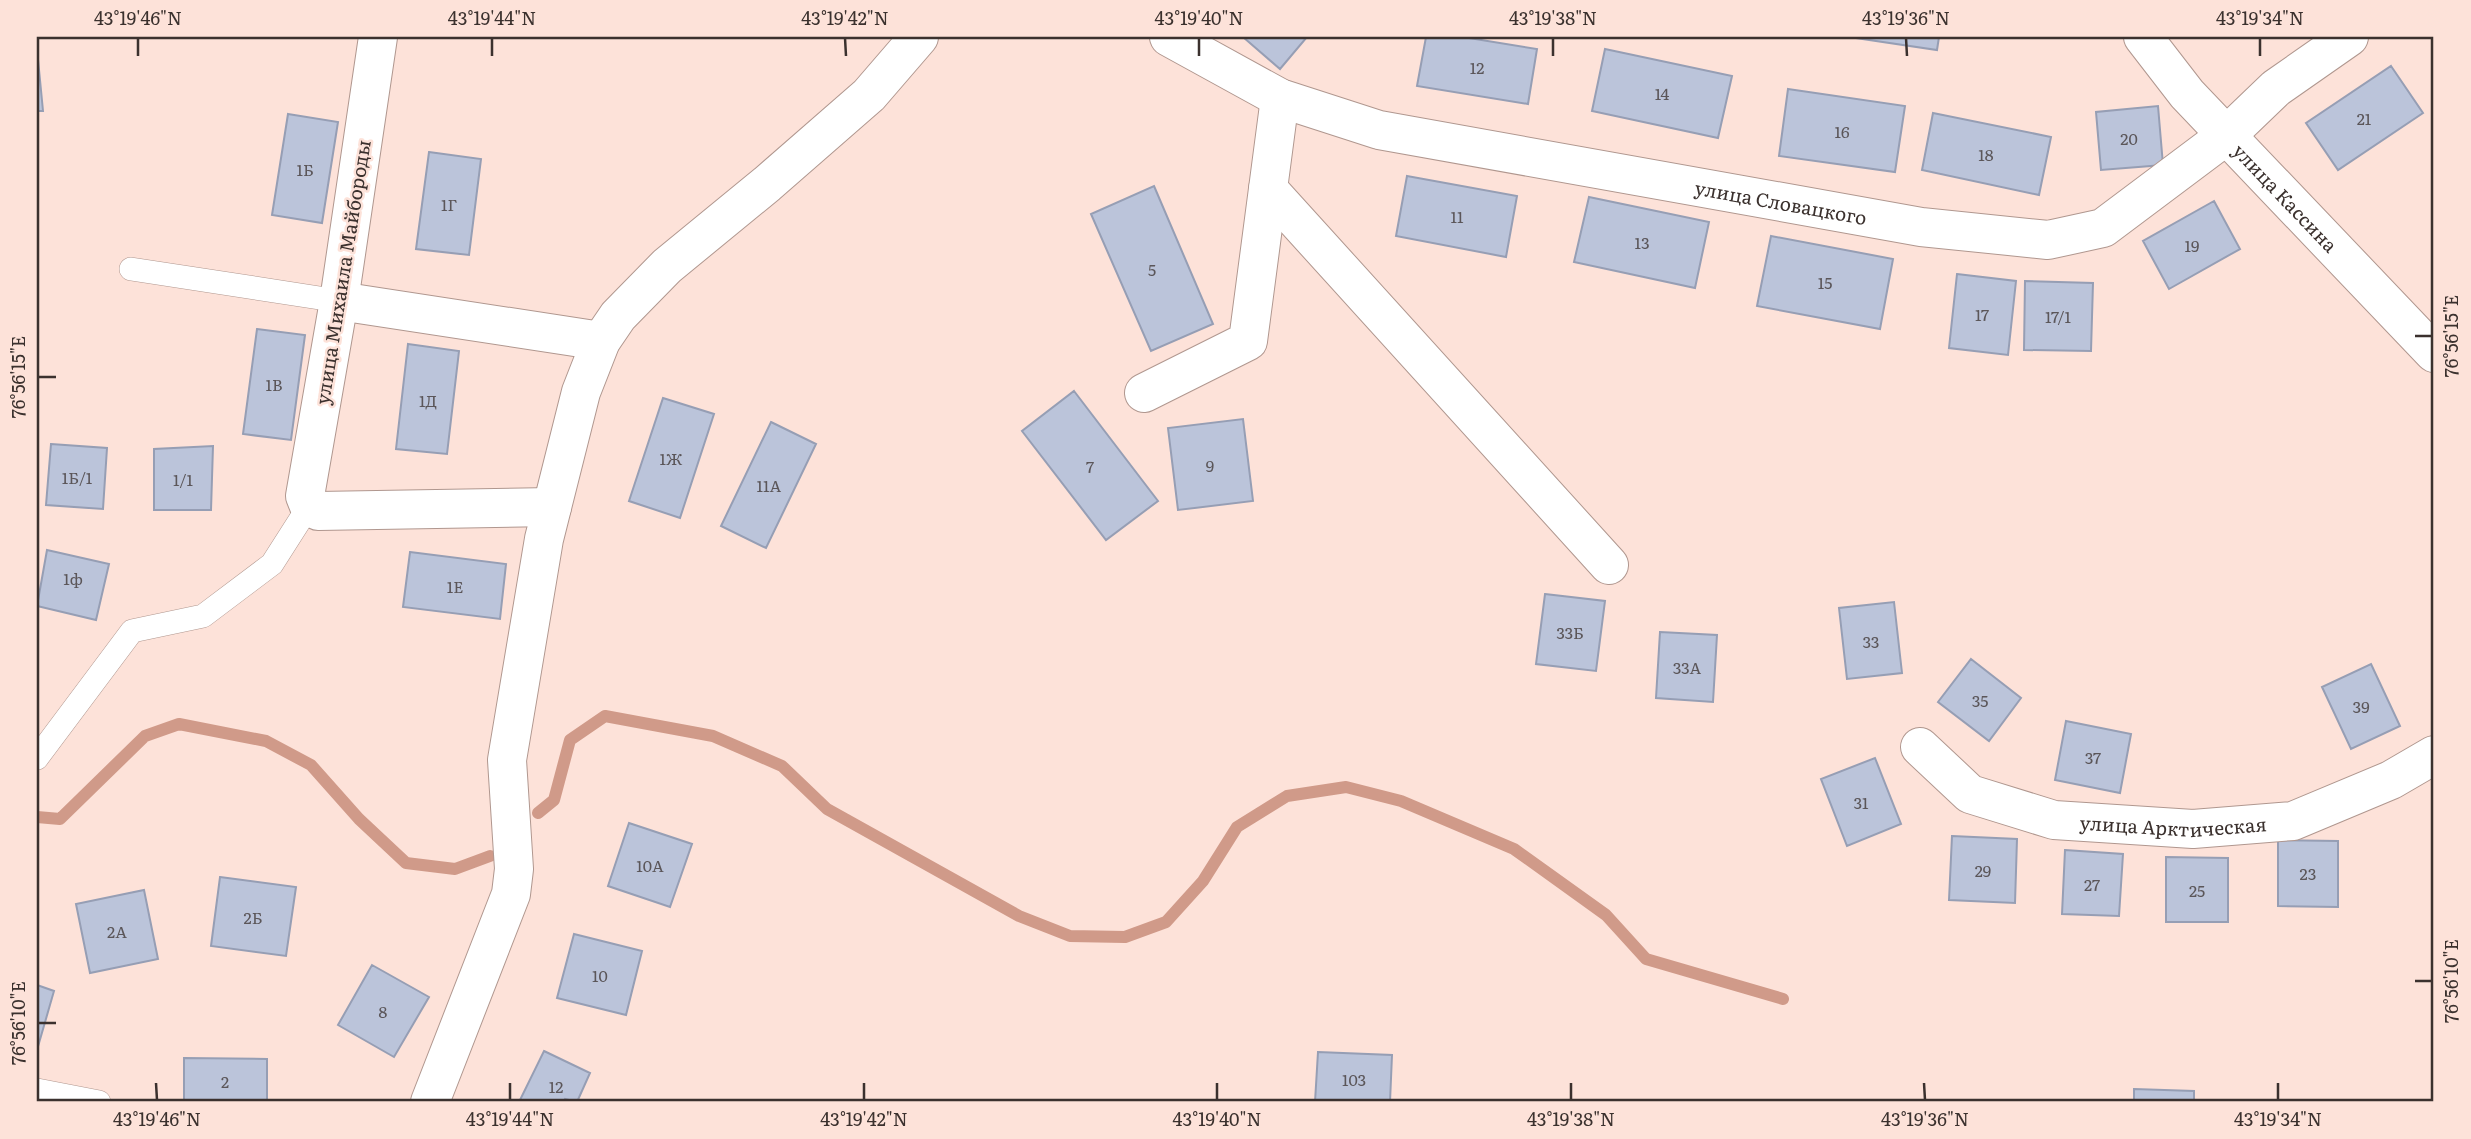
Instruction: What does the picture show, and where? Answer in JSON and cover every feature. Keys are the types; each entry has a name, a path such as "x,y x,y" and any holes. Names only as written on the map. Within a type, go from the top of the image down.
{"street":[{"name":"улица Михаила Майбороды","path":"309,506 305,496 339,301 378,37"},
{"path":"430,1102 511,894 514,869 507,760 552,507 581,392 601,341 618,316 667,266 869,95 919,37"},
{"name":"улица Словацкого","path":"1169,37 1280,98 1379,131 1922,228 2048,240 2103,228 2227,135 2276,88 2349,37"},
{"name":"улица Кассина","path":"2143,37 2187,94 2434,353"},
{"path":"1144,393 1248,341 1280,98"},
{"path":"1268,189 1609,565"},
{"path":"339,301 601,341"},
{"path":"309,506 318,510 552,507"},
{"name":"улица Арктическая","path":"1920,747 1969,794 2054,820 2193,829 2293,821 2391,780 2434,755"}],"lane":[{"path":"131,269 339,301"},
{"path":"37,758 132,631 203,616 272,564 309,506"},
{"path":"37,1090 99,1102"}],"building":[{"path":"1243,37 1307,37 1280,69"},
{"path":"1426,37 1463,37 1537,49 1528,104 1417,86"},
{"path":"1849,37 1939,37 1937,50"},
{"path":"37,49 43,111 37,111"},
{"path":"1605,49 1732,76 1718,138 1592,111"},
{"path":"2391,66 2423,113 2338,170 2306,123"},
{"path":"1788,89 1905,106 1895,172 1779,156"},
{"path":"2158,106 2163,165 2101,170 2096,112"},
{"path":"1933,113 2051,137 2039,195 1922,170"},
{"path":"288,114 338,122 322,223 272,215"},
{"path":"429,152 481,159 469,255 416,249"},
{"path":"1407,176 1517,196 1506,257 1396,236"},
{"path":"1154,186 1213,324 1151,351 1091,214"},
{"path":"1589,197 1709,222 1695,288 1574,262"},
{"path":"2214,201 2240,249 2169,289 2143,241"},
{"path":"1771,236 1893,259 1880,329 1757,306"},
{"path":"1957,274 2016,281 2008,355 1949,348"},
{"path":"2025,281 2093,283 2091,351 2024,350"},
{"path":"257,329 305,335 291,440 243,434"},
{"path":"408,344 459,351 447,454 396,449"},
{"path":"1074,391 1158,501 1106,540 1022,431"},
{"path":"663,398 714,414 680,518 629,501"},
{"path":"1243,419 1253,501 1178,510 1168,428"},
{"path":"771,422 816,444 766,548 721,526"},
{"path":"51,444 107,448 103,509 46,505"},
{"path":"213,446 211,510 154,510 154,449"},
{"path":"47,550 109,564 96,620 37,606"},
{"path":"410,552 506,564 500,619 403,607"},
{"path":"1545,594 1605,601 1596,671 1536,664"},
{"path":"1894,602 1902,673 1847,679 1839,608"},
{"path":"1660,632 1717,635 1713,702 1656,698"},
{"path":"1971,659 2021,698 1989,741 1938,702"},
{"path":"2371,664 2400,726 2351,749 2322,687"},
{"path":"2066,721 2131,734 2120,793 2055,780"},
{"path":"1875,758 1901,824 1847,846 1821,779"},
{"path":"629,823 692,844 670,907 608,886"},
{"path":"1952,836 2017,839 2015,903 1949,900"},
{"path":"2278,840 2338,841 2338,907 2278,906"},
{"path":"2065,850 2123,854 2119,916 2062,914"},
{"path":"2166,857 2228,858 2228,922 2166,922"},
{"path":"220,877 296,887 286,956 211,946"},
{"path":"144,890 158,959 90,973 76,904"},
{"path":"574,934 642,951 626,1015 557,998"},
{"path":"372,965 429,997 394,1057 338,1025"},
{"path":"37,985 54,991 37,1050"},
{"path":"544,1051 590,1073 577,1102 565,1099 563,1102 519,1102"},
{"path":"1318,1052 1392,1055 1390,1102 1315,1102"},
{"path":"184,1058 267,1059 267,1102 184,1102"},
{"path":"2134,1089 2194,1091 2194,1102 2134,1102"}],"waterway":[{"path":"538,813 554,800 570,740 605,716 713,736 782,766 827,809 1019,916 1070,936 1125,937 1166,922 1203,881 1237,827 1287,796 1346,787 1401,801 1514,849 1606,915 1646,959 1783,999"},
{"path":"37,817 60,819 145,736 179,724 266,741 311,765 359,819 406,863 455,869 490,856"}]}
